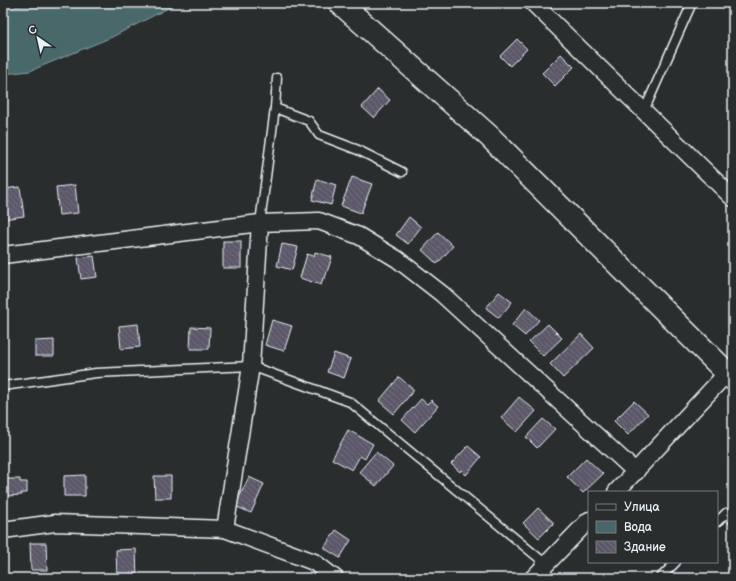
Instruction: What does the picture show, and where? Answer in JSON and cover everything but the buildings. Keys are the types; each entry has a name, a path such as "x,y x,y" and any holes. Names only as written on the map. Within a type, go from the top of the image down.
{"main road":[{"path":"340,3 489,136 730,376"}],"street":[{"path":"534,3 733,198"},
{"path":"3,255 260,223 319,221 359,236 397,259 442,294 636,472"},
{"path":"225,529 251,366 260,223"},
{"path":"617,491 730,376"},
{"path":"532,578 588,521"},
{"path":"3,530 55,523 225,529 314,562 335,578"}],"lane":[{"path":"644,111 692,3"},
{"path":"260,223 275,108 277,78"},
{"path":"275,108 309,121 319,135 358,150 402,172"},
{"path":"3,386 96,373 251,366 350,402 546,564"},
{"path":"718,521 726,513 733,520"},
{"path":"660,578 675,563"}],"water":[{"path":"28,3 178,3 112,37 30,71 3,74 3,11"}]}
